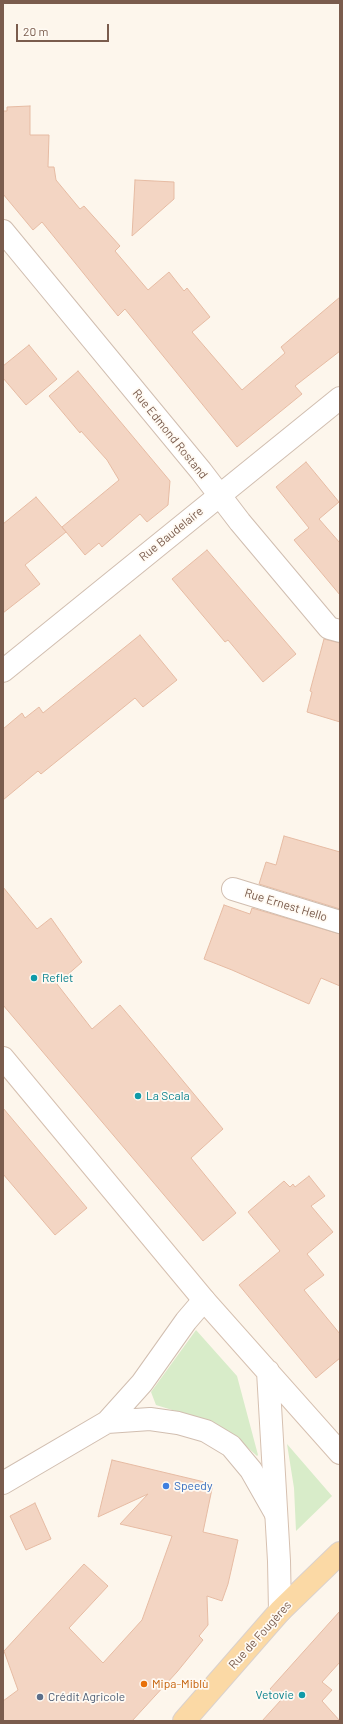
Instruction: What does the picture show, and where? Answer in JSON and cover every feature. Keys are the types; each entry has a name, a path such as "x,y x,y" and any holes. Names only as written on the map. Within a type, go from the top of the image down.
{"main road":[{"name":"Rue de Fougères","path":"184,1721 280,1611 340,1553"}],"street":[{"name":"Rue Edmond Rostand","path":"3,231 240,522 329,628 340,631"},
{"name":"Rue Baudelaire","path":"3,671 340,398"},
{"name":"Rue Ernest Hello","path":"233,889 340,922"},
{"path":"3,1058 204,1300 340,1453"},
{"path":"3,1483 107,1422 142,1383 186,1321 204,1300"},
{"path":"268,1371 280,1611"},
{"path":"107,1422 150,1419 178,1423 206,1431 231,1446 251,1470 276,1514"}],"green space":[{"path":"196,1330 237,1376 258,1455 257,1456 235,1436 205,1420 156,1405 151,1392"},
{"path":"287,1444 332,1496 296,1531 294,1488"}],"building":[{"path":"30,106 30,135 49,135 48,167 54,167 56,180 80,209 84,206 120,246 115,251 148,290 169,272 184,291 187,288 210,317 192,332 242,390 285,353 281,347 340,297 340,351 295,386 302,394 237,447 125,309 118,316 42,222 33,230 3,194 3,111 7,111 7,107"},
{"path":"135,180 174,182 174,199 132,236"},
{"path":"29,345 57,379 26,405 3,378 3,366"},
{"path":"78,371 170,481 168,505 147,522 140,514 102,547 99,543 85,555 62,527 119,480 107,460 81,431 80,433 49,396"},
{"path":"306,462 339,502 319,519 340,543 340,595 294,540 309,528 276,487"},
{"path":"36,497 66,532 25,565 40,584 3,613 3,524"},
{"path":"207,550 296,654 263,682 228,640 225,642 172,579"},
{"path":"140,635 177,680 143,707 135,698 41,774 38,771 3,800 3,729 22,713 25,718 39,707 43,713"},
{"path":"324,639 340,643 340,722 307,712 312,692 310,691"},
{"path":"284,836 340,852 340,909 259,884 266,862 276,865"},
{"path":"3,887 37,929 51,918 82,962 57,984 92,1029 120,1005 223,1129 191,1158 236,1213 203,1241 3,1005"},
{"path":"224,905 250,914 252,908 340,934 340,986 321,978 309,1004 204,959"},
{"path":"3,1108 87,1208 55,1235 3,1174"},
{"path":"309,1176 325,1196 311,1206 333,1232 307,1254 324,1275 304,1290 340,1334 340,1358 316,1378 239,1285 280,1251 248,1212 284,1181 290,1187 293,1184 295,1187"},
{"path":"112,1460 213,1484 203,1532 238,1540 228,1584 222,1601 207,1596 208,1625 199,1636 203,1640 177,1672 132,1721 3,1721 3,1701 18,1690 4,1651 84,1564 108,1586 69,1628 103,1663 142,1620 172,1536 120,1524 148,1494 98,1517"},
{"path":"35,1503 51,1539 26,1550 10,1516"},
{"path":"340,1611 340,1662 322,1682 332,1690 322,1701 340,1721 262,1721 281,1700 270,1689"}],"place":[{"name":"Reflet","path":"34,978"},
{"name":"La Scala","path":"138,1096"},
{"name":"Speedy","path":"166,1486"},
{"name":"Mipa-Miblù","path":"144,1684"},
{"name":"Vetovie","path":"302,1695"},
{"name":"Crédit Agricole","path":"40,1697"}]}
